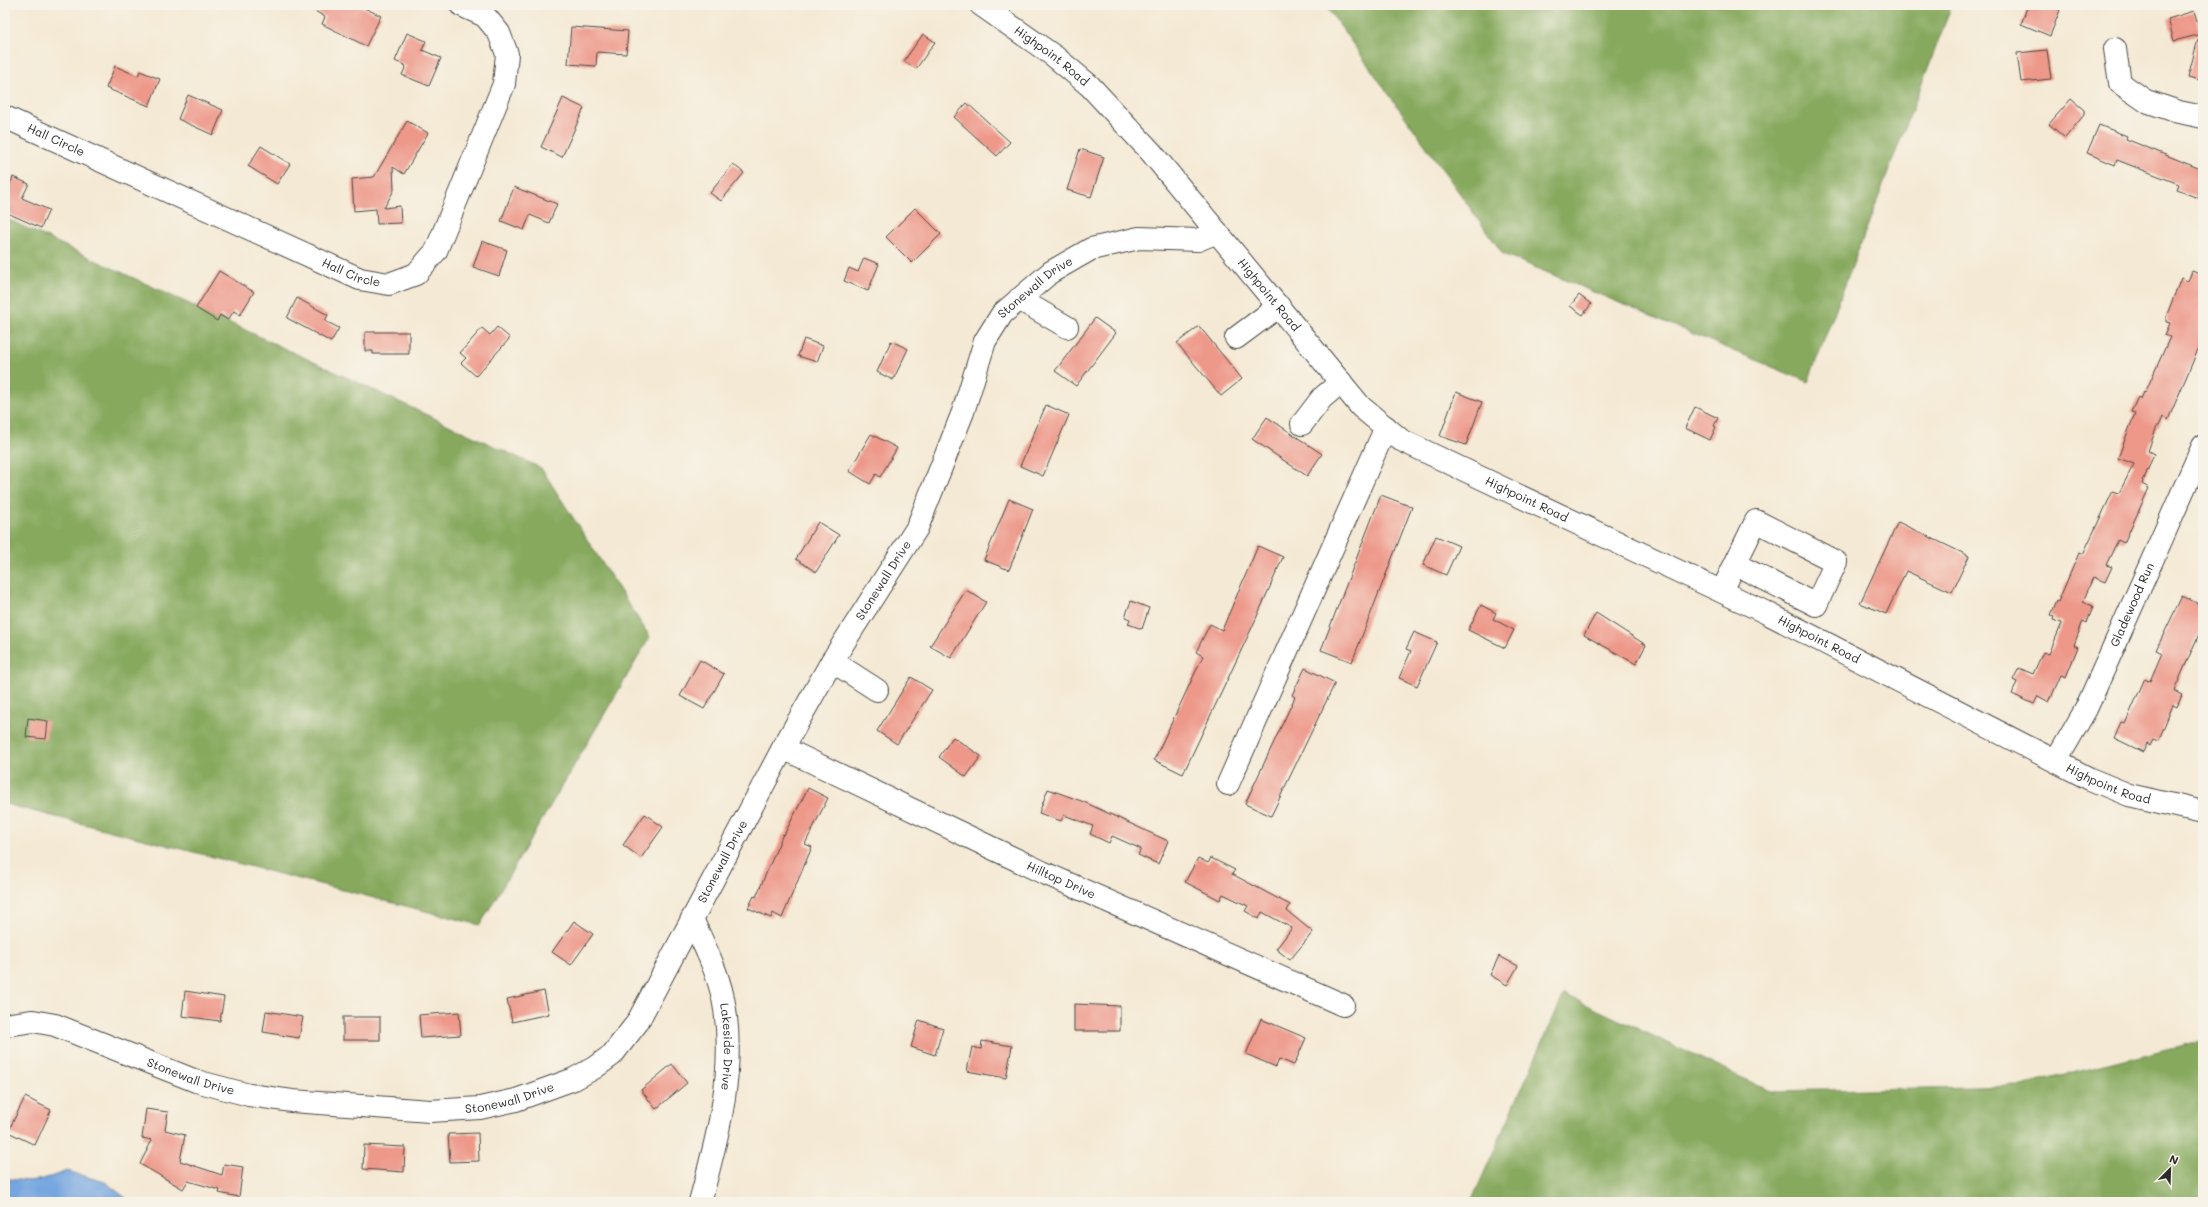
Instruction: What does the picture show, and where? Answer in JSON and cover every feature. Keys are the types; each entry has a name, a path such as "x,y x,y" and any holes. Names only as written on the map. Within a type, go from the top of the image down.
{"street":[{"name":"Hall Circle","path":"5,117 360,279 389,284 416,274 436,251 504,84 507,54 500,33 485,16 461,5"},
{"name":"Highpoint Road","path":"981,5 1054,56 1090,86 1151,152 1362,407 1401,440 1722,591 2056,761 2129,795 2203,812"},
{"path":"2115,49 2120,83 2146,101 2179,112 2203,117"},
{"name":"Stonewall Drive","path":"5,1025 33,1020 55,1025 196,1081 250,1095 292,1101 430,1111 480,1108 516,1100 574,1079 594,1068 612,1055 637,1023 783,748 832,662 917,528 963,412 985,341 1002,314 1051,272 1092,249 1140,238 1198,240 1217,232"},
{"path":"1019,299 1067,327"},
{"path":"1236,338 1279,306"},
{"path":"1302,424 1322,398 1341,382"},
{"path":"1228,784 1386,427"},
{"name":"Gladewood Run","path":"2056,761 2086,709 2203,446"},
{"path":"1722,591 1735,564"},
{"path":"832,662 876,690"},
{"name":"Hilltop Drive","path":"783,748 1042,872 1343,1005"},
{"name":"Lakeside Drive","path":"692,919 710,957 723,998 729,1045 727,1088 700,1202"}],"green space":[{"path":"1325,5 1952,5 1808,382 1503,254"},
{"path":"5,218 541,468 650,637 480,925 5,804"},
{"path":"1564,994 1770,1091 2021,1086 2203,1040 2203,1202 1471,1202"}],"water":[{"path":"67,1171 105,1182 131,1202 5,1202 5,1178 30,1181 50,1177"}],"building":[{"path":"305,5 358,5 381,16 366,46 322,24 325,17"},
{"path":"2028,5 2048,5 2060,10 2050,36 2021,24"},
{"path":"2194,11 2201,34 2174,41 2168,19"},
{"path":"571,27 628,31 626,54 597,52 596,66 568,64"},
{"path":"407,33 426,41 422,50 441,58 429,86 402,75 406,66 395,61"},
{"path":"923,34 935,42 916,69 904,61"},
{"path":"2198,39 2203,39 2203,81 2188,77"},
{"path":"2047,50 2051,79 2021,82 2017,53"},
{"path":"115,66 138,76 140,71 160,79 149,106 106,88"},
{"path":"188,95 223,110 213,135 178,119"},
{"path":"563,98 584,108 562,157 541,147"},
{"path":"2071,99 2084,110 2084,115 2065,138 2049,124"},
{"path":"967,103 1010,142 997,156 954,117"},
{"path":"407,121 428,133 404,174 393,167 394,190 384,208 400,206 401,223 377,224 376,209 354,211 352,179 374,177"},
{"path":"2099,125 2127,136 2126,139 2203,170 2203,200 2177,190 2179,184 2117,160 2115,165 2087,153"},
{"path":"261,146 290,164 277,184 248,166"},
{"path":"1080,149 1104,157 1091,197 1067,190"},
{"path":"733,164 744,173 721,201 710,193"},
{"path":"13,177 29,184 22,198 49,210 41,228 5,212 5,195"},
{"path":"514,187 557,204 549,223 530,215 524,230 501,221"},
{"path":"915,208 941,234 912,263 886,237"},
{"path":"482,241 507,250 499,276 473,267"},
{"path":"864,258 879,264 868,291 844,281 849,268 858,272"},
{"path":"219,271 254,292 240,315 234,311 228,320 220,315 217,321 196,308"},
{"path":"2192,271 2203,275 2203,338 2168,420 2163,417 2159,426 2157,426 2148,451 2154,454 2142,484 2149,488 2124,543 2118,540 2106,565 2112,567 2105,582 2093,577 2083,602 2093,606 2087,623 2083,621 2074,645 2078,647 2066,677 2061,675 2049,702 2038,696 2034,704 2012,694 2017,682 2013,680 2019,668 2033,674 2043,652 2049,654 2062,623 2053,620 2054,617 2050,616 2056,601 2058,602 2079,553 2083,554 2113,491 2119,493 2134,464 2118,458 2135,413 2131,412 2138,397 2141,399 2144,392 2145,393 2170,337 2165,335 2170,323 2166,322 2166,317 2181,278 2188,281"},
{"path":"1579,295 1591,304 1583,315 1570,306"},
{"path":"297,298 328,315 325,321 339,328 331,342 287,318"},
{"path":"1095,318 1116,333 1076,386 1055,371"},
{"path":"1199,326 1242,379 1221,396 1177,343"},
{"path":"497,327 510,338 476,376 461,363 466,358 460,353 482,328 490,335"},
{"path":"365,332 409,332 409,354 373,354 373,351 365,351"},
{"path":"804,339 823,346 817,362 798,356"},
{"path":"891,341 908,349 893,380 877,372"},
{"path":"1456,392 1482,402 1466,445 1440,436"},
{"path":"1046,405 1069,415 1043,476 1020,466"},
{"path":"1695,407 1718,418 1710,440 1685,428"},
{"path":"1267,417 1322,454 1307,476 1252,439"},
{"path":"871,434 897,448 880,477 876,474 870,484 849,471"},
{"path":"1381,495 1412,507 1352,662 1321,650"},
{"path":"1009,499 1033,509 1009,570 984,560"},
{"path":"818,522 839,535 816,572 796,559"},
{"path":"1898,522 1969,556 1952,592 1906,571 1886,614 1860,603"},
{"path":"1436,536 1459,546 1446,575 1423,565"},
{"path":"1258,546 1283,557 1255,621 1183,774 1154,760 1203,656 1196,652 1210,624 1222,630"},
{"path":"966,590 986,602 951,658 930,646"},
{"path":"2182,596 2203,606 2203,625 2174,691 2182,695 2177,707 2173,705 2158,742 2153,740 2150,746 2147,744 2143,752 2114,738 2121,722 2125,724 2145,678 2150,681 2162,653 2156,650"},
{"path":"1131,601 1149,608 1142,629 1128,624 1130,619 1125,617"},
{"path":"1481,605 1496,613 1493,619 1514,630 1505,648 1468,630"},
{"path":"1596,613 1646,645 1636,664 1584,635"},
{"path":"1414,632 1437,642 1417,686 1399,678 1411,651 1406,649"},
{"path":"700,660 724,674 704,709 680,696"},
{"path":"1305,668 1335,683 1271,816 1245,804 1295,697 1292,695"},
{"path":"911,677 932,690 897,744 877,731"},
{"path":"28,718 48,721 46,739 26,737"},
{"path":"953,737 981,756 966,777 939,757"},
{"path":"808,788 828,798 805,844 812,847 782,918 773,913 771,918 748,908 754,896 756,897 783,834 784,835"},
{"path":"1048,789 1084,802 1168,841 1158,864 1138,855 1141,849 1112,836 1109,843 1090,834 1093,826 1064,815 1061,821 1039,813"},
{"path":"645,814 663,827 641,858 623,845"},
{"path":"1198,858 1208,863 1211,858 1235,870 1232,874 1290,905 1287,911 1313,932 1290,960 1276,949 1292,928 1262,912 1259,919 1245,911 1248,906 1223,894 1220,900 1185,882"},
{"path":"574,921 593,934 571,965 552,952"},
{"path":"1499,956 1518,966 1507,985 1490,975"},
{"path":"185,991 224,997 220,1021 182,1016"},
{"path":"544,991 549,1014 512,1022 507,999"},
{"path":"1074,1004 1120,1006 1120,1031 1074,1031"},
{"path":"266,1011 303,1017 299,1038 263,1032"},
{"path":"459,1012 461,1035 421,1038 419,1015"},
{"path":"343,1017 380,1017 380,1040 343,1040"},
{"path":"1261,1019 1306,1038 1294,1065 1279,1059 1276,1067 1246,1054"},
{"path":"919,1020 943,1028 935,1055 911,1047"},
{"path":"982,1041 1012,1046 1006,1078 967,1071 972,1047 981,1049"},
{"path":"672,1064 687,1083 656,1109 641,1090"},
{"path":"25,1097 51,1110 35,1145 8,1132"},
{"path":"146,1109 168,1112 165,1130 185,1135 180,1161 222,1175 224,1164 243,1167 239,1197 219,1193 220,1190 188,1181 183,1189 140,1164 152,1140 142,1138"},
{"path":"478,1133 479,1161 450,1162 448,1134"},
{"path":"364,1145 405,1147 404,1172 363,1169"}]}
